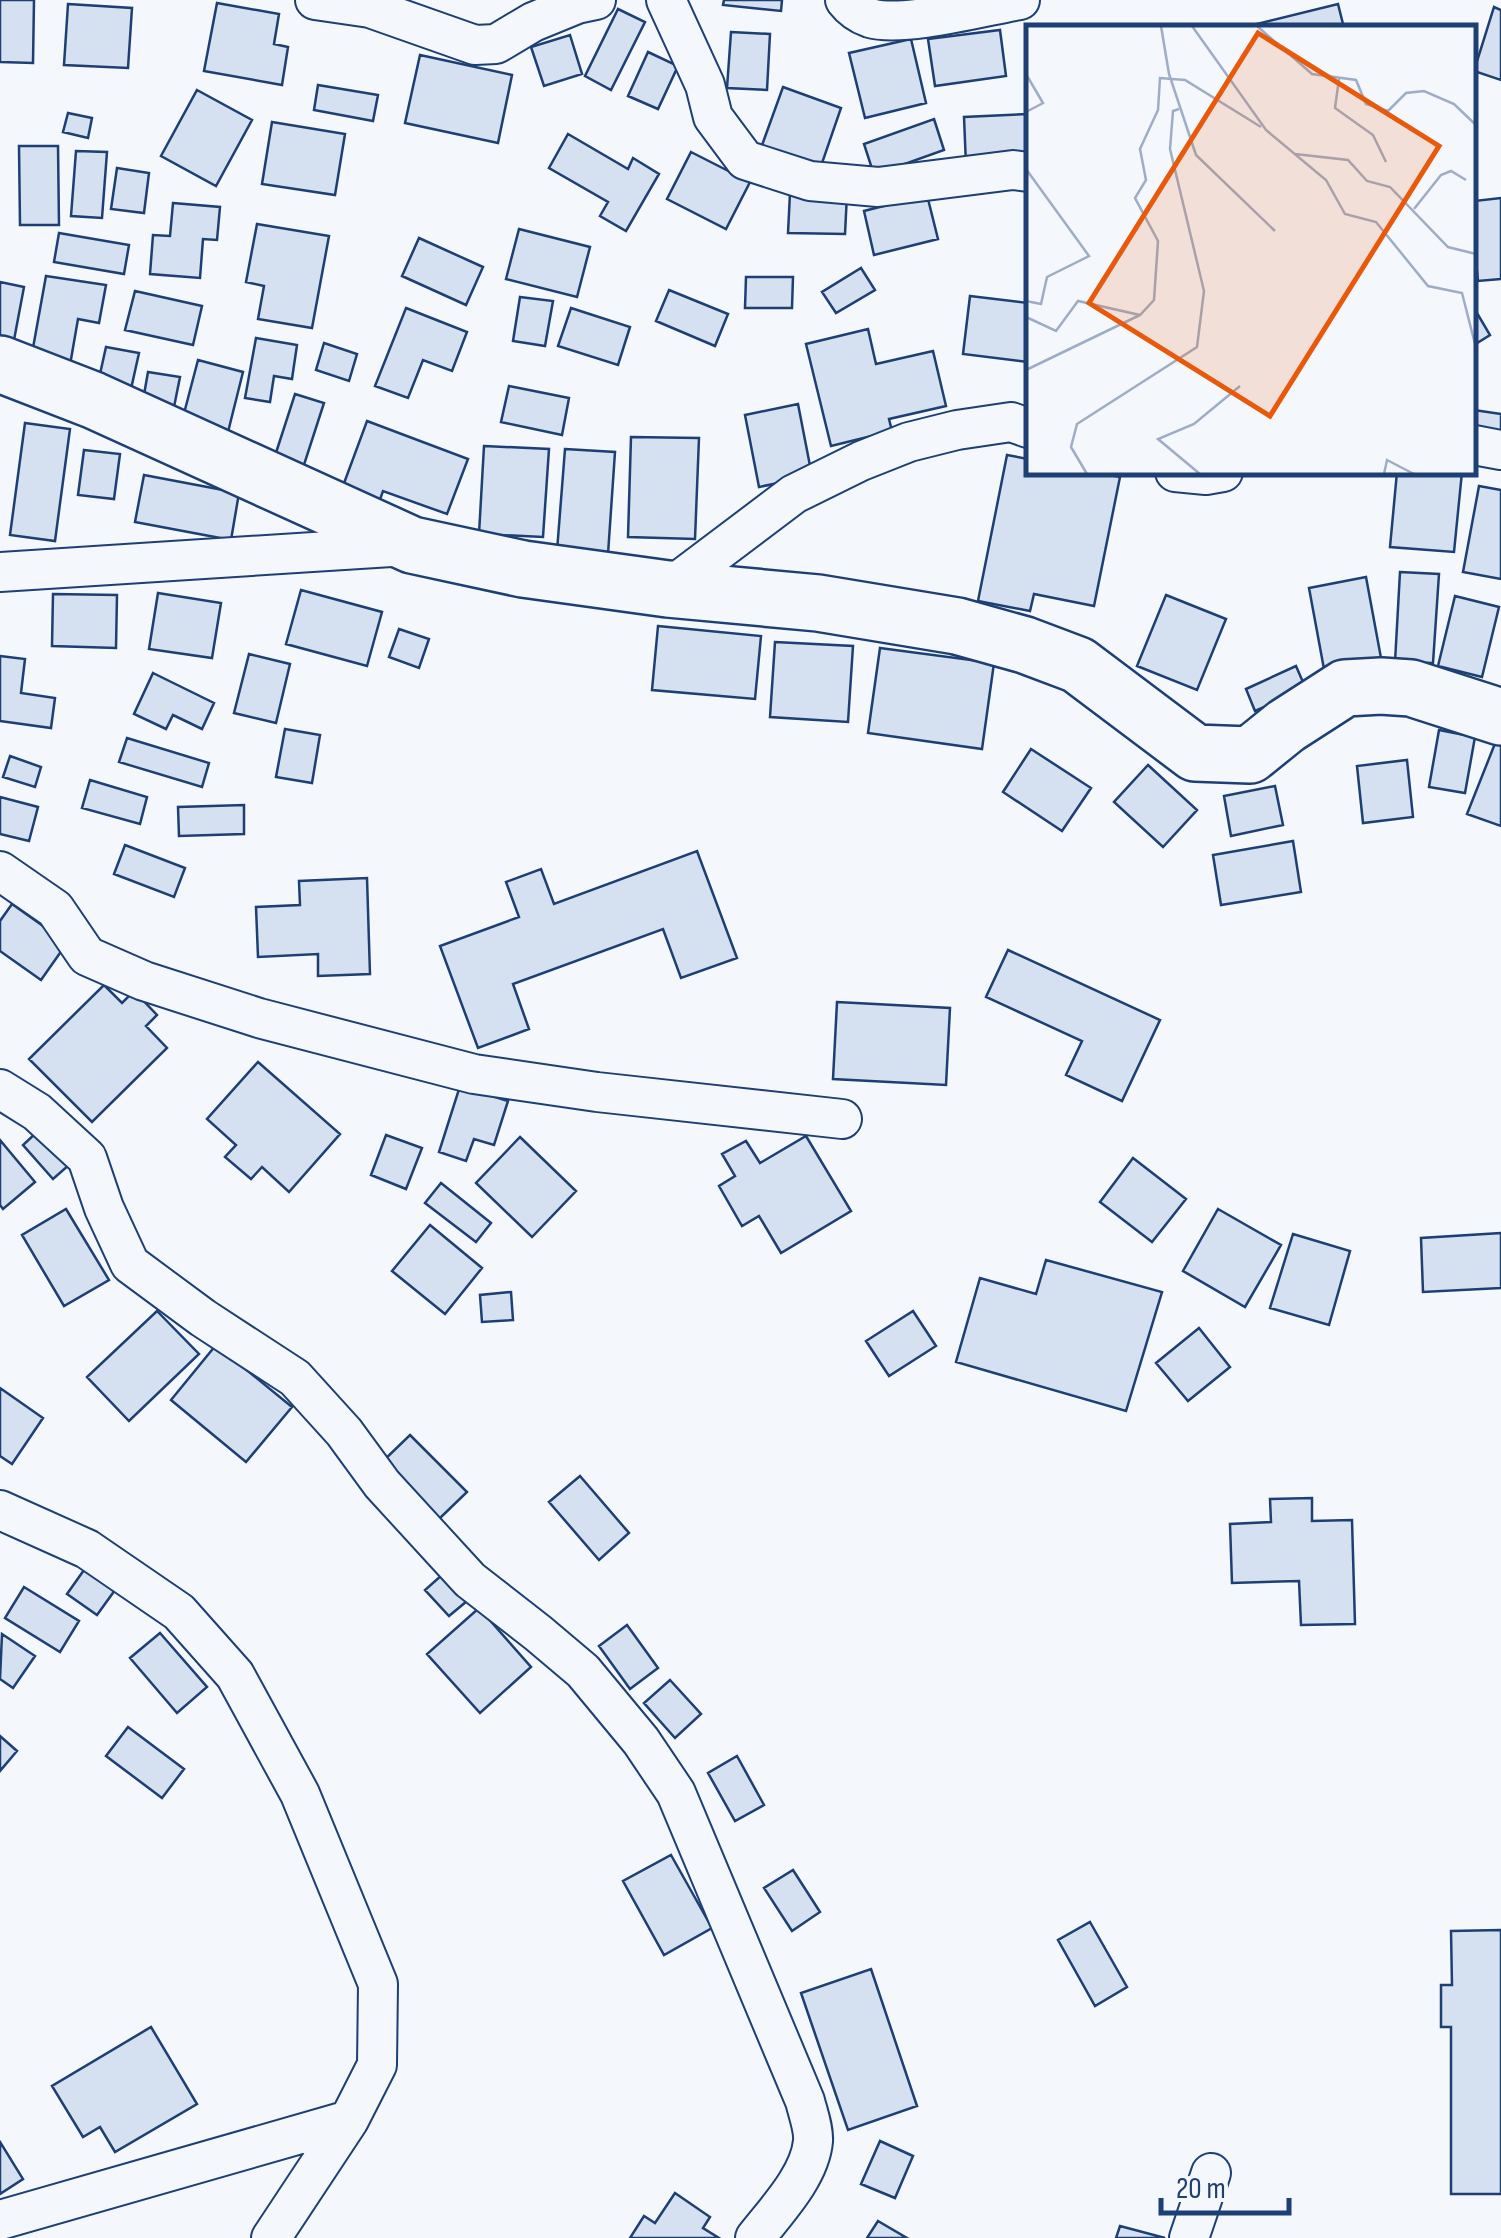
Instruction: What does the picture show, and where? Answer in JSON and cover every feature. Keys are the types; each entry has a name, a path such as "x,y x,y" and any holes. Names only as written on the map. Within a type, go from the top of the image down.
{"highway":[{"path":"0,364 92,400 412,546 523,569 668,589 818,602 957,626 1025,644 1078,665 1195,753 1250,755 1345,688 1411,688 1501,717"}],"street":[{"path":"314,0 370,8 476,46 496,44 533,22 596,0"},
{"path":"666,0 705,86 713,117 745,160 810,181 878,187 1013,170 1026,172"},
{"path":"845,0 852,10 873,19 889,20 1020,0"},
{"path":"668,589 794,494 861,461 909,442 958,430 1012,422 1026,427"},
{"path":"1476,446 1501,450"},
{"path":"0,572 412,546"},
{"path":"0,871 54,908 87,956 144,981 259,1018 474,1074 596,1092 842,1119"},
{"path":"0,1089 37,1112 87,1158 104,1208 130,1264 295,1378 344,1432 382,1484 470,1580 582,1671 642,1740 676,1793 805,2101 814,2140 792,2192 756,2238"},
{"path":"0,1510 87,1549 179,1612 234,1675 300,1794 378,1984 377,2065 349,2120 272,2238"},
{"path":"0,2220 349,2120"},
{"path":"1189,2238 1211,2174"}],"building":[{"path":"0,0 34,0 33,63 0,62"},
{"path":"724,0 782,0 781,11 723,5"},
{"path":"217,3 279,14 274,44 288,47 282,85 204,71"},
{"path":"68,4 132,8 128,68 64,65"},
{"path":"1338,4 1343,25 1257,25"},
{"path":"1494,7 1501,10 1501,80 1476,72"},
{"path":"618,9 645,22 611,90 585,76"},
{"path":"1000,30 1006,76 935,86 928,39"},
{"path":"731,32 770,34 767,90 727,88"},
{"path":"570,35 582,74 544,86 531,47"},
{"path":"911,39 926,103 865,118 849,53"},
{"path":"648,52 678,66 658,109 628,96"},
{"path":"420,55 512,75 498,143 405,123"},
{"path":"318,85 378,95 373,121 314,110"},
{"path":"783,87 841,108 820,169 761,148"},
{"path":"197,90 252,120 216,186 161,156"},
{"path":"68,113 92,118 88,138 63,132"},
{"path":"1026,114 1026,163 966,165 964,117"},
{"path":"934,119 944,150 874,175 864,144"},
{"path":"272,122 345,134 335,195 262,184"},
{"path":"568,134 628,169 633,158 659,174 626,231 600,216 608,202 549,168"},
{"path":"19,146 58,146 59,225 20,225"},
{"path":"76,151 107,152 102,218 71,216"},
{"path":"691,152 750,182 726,229 667,199"},
{"path":"117,168 149,173 144,213 111,209"},
{"path":"790,193 847,194 845,234 788,233"},
{"path":"927,195 938,239 874,255 864,211"},
{"path":"1501,198 1501,279 1478,281 1476,201"},
{"path":"173,203 220,207 217,240 203,239 200,278 150,274 153,235 170,236"},
{"path":"257,224 329,236 312,328 258,319 264,286 246,282"},
{"path":"519,229 590,247 577,297 506,279"},
{"path":"59,233 129,245 124,274 54,262"},
{"path":"419,238 483,267 466,305 402,276"},
{"path":"861,268 875,290 836,313 822,292"},
{"path":"46,276 106,285 99,323 78,319 70,365 31,359"},
{"path":"746,277 793,277 792,308 745,308"},
{"path":"0,282 24,287 14,340 0,338"},
{"path":"669,290 728,314 715,346 656,321"},
{"path":"135,291 202,306 193,345 125,330"},
{"path":"970,296 1026,303 1026,362 963,354"},
{"path":"520,297 553,301 545,346 513,341"},
{"path":"406,308 467,332 452,371 423,360 408,398 375,386"},
{"path":"571,308 630,327 618,365 558,346"},
{"path":"1476,311 1490,335 1476,344"},
{"path":"868,329 876,364 933,351 946,406 889,419 892,431 831,446 806,344"},
{"path":"256,338 297,345 292,379 274,376 270,402 245,398"},
{"path":"324,343 357,354 349,381 316,370"},
{"path":"106,347 139,353 131,389 98,383"},
{"path":"198,360 243,372 228,432 182,421"},
{"path":"148,372 180,377 173,412 142,406"},
{"path":"509,386 569,398 562,435 501,422"},
{"path":"295,394 324,403 302,471 273,462"},
{"path":"798,404 812,476 759,487 745,415"},
{"path":"1476,410 1501,414 1501,439 1476,435"},
{"path":"367,421 468,459 447,514 383,491 377,508 340,494"},
{"path":"25,423 70,429 55,541 10,535"},
{"path":"631,437 699,438 695,539 628,537"},
{"path":"484,446 549,449 543,537 479,534"},
{"path":"565,449 615,452 608,554 557,551"},
{"path":"84,450 120,454 114,499 78,495"},
{"path":"1007,455 1026,459 1026,475 1120,477 1094,606 1034,594 1030,611 978,601"},
{"path":"144,475 239,493 231,540 135,522"},
{"path":"1397,475 1462,475 1454,552 1390,547"},
{"path":"1479,486 1501,490 1501,579 1463,572"},
{"path":"1400,572 1439,574 1433,663 1395,662"},
{"path":"1366,577 1381,658 1324,669 1309,588"},
{"path":"301,590 382,612 367,666 286,644"},
{"path":"158,593 221,603 212,658 149,649"},
{"path":"53,594 117,595 116,648 52,646"},
{"path":"1166,595 1226,619 1197,690 1137,666"},
{"path":"1455,596 1499,607 1482,677 1438,666"},
{"path":"658,626 761,636 755,699 652,690"},
{"path":"399,629 429,639 419,668 389,657"},
{"path":"775,642 853,646 848,722 770,717"},
{"path":"880,648 994,663 982,749 868,733"},
{"path":"249,654 290,664 276,723 234,713"},
{"path":"0,656 25,659 21,693 55,698 51,728 0,721"},
{"path":"1296,666 1306,689 1255,711 1246,689"},
{"path":"153,673 214,703 202,729 173,715 166,729 134,714"},
{"path":"285,729 320,735 312,783 276,777"},
{"path":"1439,730 1475,737 1465,793 1429,787"},
{"path":"127,738 209,763 202,787 119,762"},
{"path":"1496,741 1501,743 1501,826 1467,814"},
{"path":"1031,749 1091,788 1062,831 1003,792"},
{"path":"10,756 41,767 35,787 3,777"},
{"path":"1407,760 1413,817 1363,823 1357,766"},
{"path":"1148,765 1197,810 1163,847 1114,802"},
{"path":"90,780 147,797 140,824 82,808"},
{"path":"1275,786 1283,825 1231,836 1224,796"},
{"path":"0,797 38,807 29,841 0,834"},
{"path":"244,805 244,834 179,836 178,807"},
{"path":"1293,841 1301,892 1221,905 1213,855"},
{"path":"125,845 185,868 174,897 114,874"},
{"path":"697,851 737,958 681,978 663,929 513,984 529,1029 478,1048 440,946 519,917 506,882 541,869 554,904"},
{"path":"367,878 370,974 318,976 318,954 258,957 256,907 300,905 299,881"},
{"path":"12,904 67,943 41,980 0,951 0,921"},
{"path":"1008,950 1160,1020 1122,1101 1066,1075 1082,1041 986,997"},
{"path":"104,985 122,1003 134,991 157,1015 146,1026 167,1048 92,1122 29,1059"},
{"path":"837,1002 950,1008 946,1085 833,1079"},
{"path":"258,1062 340,1134 289,1192 262,1167 251,1179 225,1157 236,1145 207,1119"},
{"path":"460,1086 508,1101 494,1145 474,1139 466,1161 439,1152"},
{"path":"38,1131 69,1165 53,1179 23,1145"},
{"path":"386,1135 422,1148 406,1189 371,1175"},
{"path":"806,1136 851,1211 781,1253 759,1216 742,1226 719,1186 735,1176 722,1154 746,1141 760,1163"},
{"path":"520,1137 576,1191 532,1237 476,1183"},
{"path":"0,1140 35,1182 3,1209 0,1205"},
{"path":"1133,1158 1186,1199 1152,1242 1100,1202"},
{"path":"441,1183 491,1223 476,1242 425,1203"},
{"path":"66,1209 109,1280 64,1306 22,1235"},
{"path":"1218,1209 1281,1245 1245,1307 1183,1271"},
{"path":"430,1225 482,1268 445,1314 392,1271"},
{"path":"1501,1233 1501,1288 1423,1292 1421,1238"},
{"path":"1293,1234 1350,1251 1329,1325 1270,1308"},
{"path":"1046,1260 1162,1292 1126,1411 956,1362 980,1278 1036,1294"},
{"path":"511,1292 513,1320 482,1322 480,1295"},
{"path":"157,1311 199,1354 129,1421 87,1377"},
{"path":"913,1311 936,1346 889,1376 866,1341"},
{"path":"1199,1328 1230,1367 1188,1401 1156,1363"},
{"path":"216,1345 292,1407 246,1462 171,1400"},
{"path":"0,1388 43,1418 12,1464 0,1456"},
{"path":"410,1435 467,1492 438,1520 381,1463"},
{"path":"580,1476 629,1533 599,1560 549,1502"},
{"path":"1312,1498 1312,1521 1352,1520 1355,1624 1301,1625 1299,1581 1232,1583 1230,1524 1271,1522 1270,1499"},
{"path":"84,1570 115,1590 97,1615 67,1594"},
{"path":"443,1574 467,1601 449,1616 425,1590"},
{"path":"24,1587 79,1621 60,1652 5,1618"},
{"path":"479,1608 531,1667 480,1713 427,1654"},
{"path":"627,1625 658,1668 630,1689 599,1646"},
{"path":"160,1633 207,1687 177,1713 130,1658"},
{"path":"2,1634 35,1656 13,1688 0,1679"},
{"path":"670,1680 701,1714 675,1738 644,1703"},
{"path":"128,1727 184,1769 162,1798 106,1756"},
{"path":"0,1736 17,1751 0,1771"},
{"path":"737,1756 764,1805 735,1821 708,1773"},
{"path":"671,1855 712,1928 664,1955 623,1881"},
{"path":"793,1870 820,1912 792,1931 764,1888"},
{"path":"1090,1922 1127,1987 1095,2006 1058,1940"},
{"path":"1501,1930 1501,2194 1451,2194 1451,2027 1441,2027 1441,1985 1452,1985 1451,1931"},
{"path":"871,1969 917,2106 848,2130 801,1993"},
{"path":"151,2027 197,2104 115,2152 100,2127 83,2137 52,2086"},
{"path":"880,2141 913,2156 895,2198 861,2184"},
{"path":"0,2142 23,2179 0,2194"},
{"path":"675,2193 710,2217 703,2228 719,2238 630,2238 644,2216 655,2223"},
{"path":"878,2221 907,2238 867,2238"},
{"path":"1120,2226 1165,2238 1116,2238"}]}
